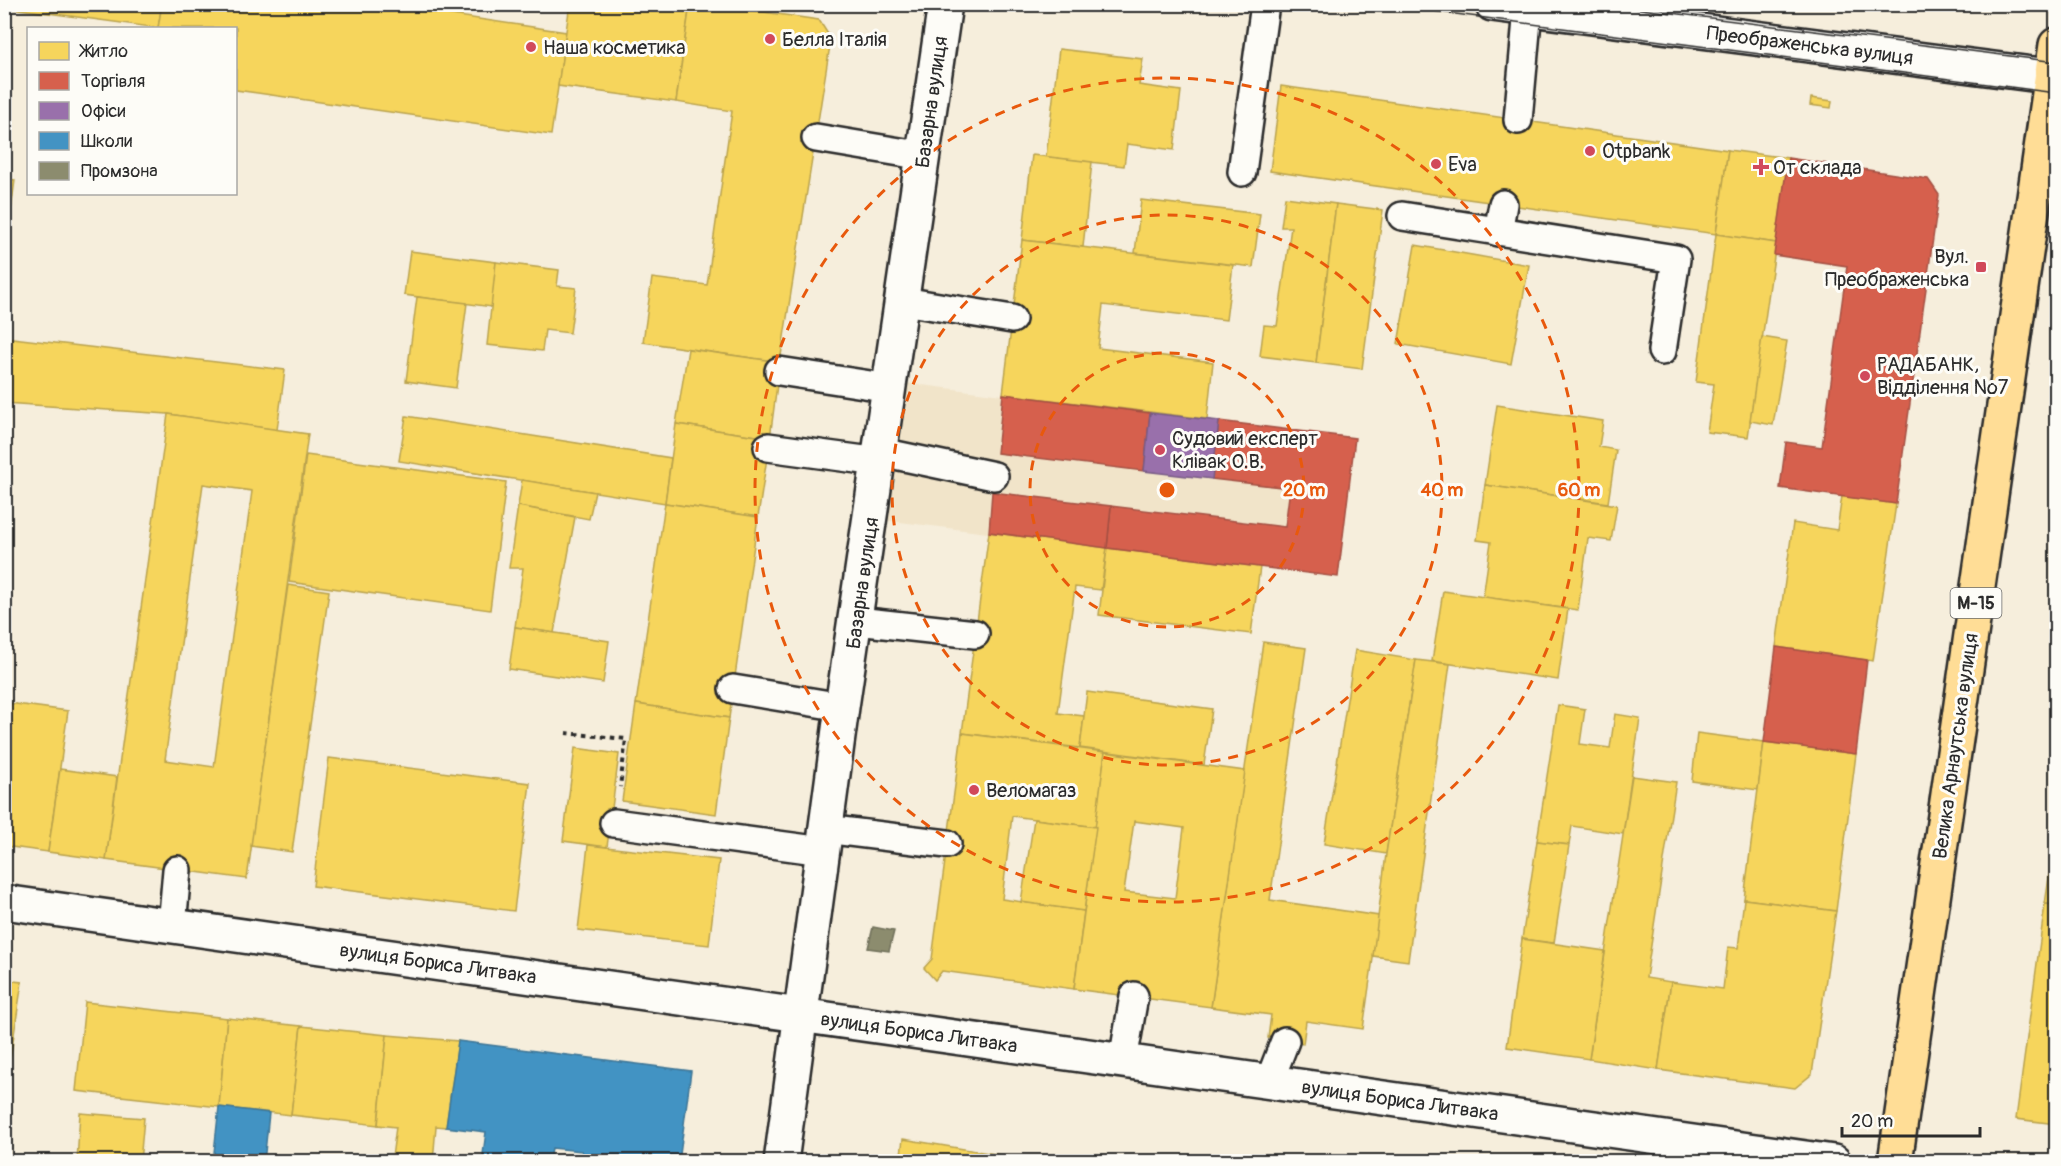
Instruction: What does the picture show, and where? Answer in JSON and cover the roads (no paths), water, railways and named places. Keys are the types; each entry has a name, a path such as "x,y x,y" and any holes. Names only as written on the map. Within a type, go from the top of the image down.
{"main road":[{"name":"Велика Арнаутська вулиця","path":"1895,1161 2054,77 2056,45"}],"street":[{"name":"Базарна вулиця","path":"781,1161 824,840 945,4"},
{"name":"Преображенська вулиця","path":"1492,4 2054,77"},
{"name":"вулиця Бориса Литвака","path":"4,902 711,1000 800,1015 1834,1161"}],"lane":[{"path":"1242,172 1266,4"},
{"path":"1518,120 1528,9"},
{"path":"816,138 924,156"},
{"path":"1498,232 1503,204"},
{"path":"1402,216 1676,259 1662,351"},
{"path":"903,301 1012,319"},
{"path":"779,371 890,388"},
{"path":"768,447 880,457 994,476"},
{"path":"857,621 975,634"},
{"path":"733,689 843,707"},
{"path":"614,823 824,840 947,844"},
{"path":"172,926 177,870"},
{"path":"1123,1060 1134,996"},
{"path":"1269,1082 1285,1041"}],"tram line":[{"path":"1380,4 2056,93"},
{"path":"1602,4 2056,62"}],"place":[{"name":"Белла Італія","path":"770,39"},
{"name":"Наша косметика","path":"531,47"},
{"name":"Otpbank","path":"1590,151"},
{"name":"Eva","path":"1436,164"},
{"name":"От склада","path":"1761,167"},
{"name":"Вул. Преображенська","path":"1981,267"},
{"name":"РАДАБАНК, Відділення №7","path":"1865,376"},
{"name":"Судовий експерт Клівак О.В.","path":"1160,450"},
{"name":"Веломагаз","path":"974,790"}]}
